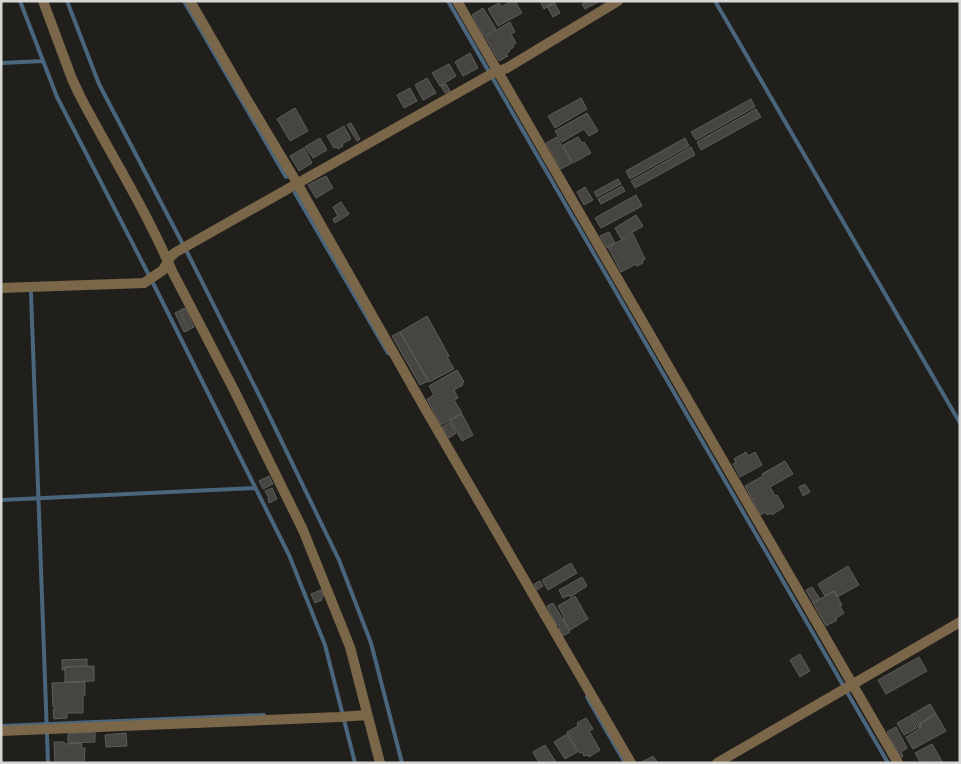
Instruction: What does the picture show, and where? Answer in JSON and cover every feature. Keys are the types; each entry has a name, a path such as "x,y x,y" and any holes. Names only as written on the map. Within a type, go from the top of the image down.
{"street":[{"path":"43,1 80,96 138,202 303,530 350,647 380,763"},
{"path":"190,1 631,763"},
{"path":"457,1 493,73 847,687 898,763"},
{"path":"1,288 144,283 163,270 171,256 184,248 493,73 506,68 618,1"},
{"path":"717,763 960,622"},
{"path":"1,731 367,715"}],"building":[{"path":"515,1 522,13 498,26 488,9 499,3 501,7"},
{"path":"540,1 555,1 556,2 544,9"},
{"path":"587,1 598,2 585,9 582,4"},
{"path":"554,2 560,13 553,17 547,6"},
{"path":"483,8 496,29 484,36 472,15"},
{"path":"510,22 515,32 511,34 516,43 506,54 508,56 499,61 485,37"},
{"path":"470,53 478,68 463,76 455,62"},
{"path":"449,64 456,76 440,86 432,73"},
{"path":"427,78 436,93 423,100 415,85"},
{"path":"446,84 450,91 445,93 441,86"},
{"path":"410,88 417,101 404,108 397,95"},
{"path":"581,98 587,109 555,128 548,116"},
{"path":"751,99 755,107 696,140 691,132"},
{"path":"295,108 308,131 290,141 277,119"},
{"path":"756,109 761,117 701,150 697,142"},
{"path":"587,113 598,131 589,136 584,129 562,142 555,131"},
{"path":"351,123 360,139 357,141 347,125"},
{"path":"344,126 351,139 342,144 343,146 338,149 334,148 327,136"},
{"path":"557,137 572,163 561,169 546,143"},
{"path":"578,137 582,143 584,142 591,153 573,163 563,145"},
{"path":"320,138 327,150 313,158 305,147"},
{"path":"685,138 689,146 630,179 626,171"},
{"path":"691,147 695,155 635,188 631,181"},
{"path":"304,148 312,163 299,171 290,156"},
{"path":"326,176 333,188 316,198 308,185"},
{"path":"618,179 621,184 597,197 594,192"},
{"path":"622,186 625,191 601,204 598,199"},
{"path":"585,187 593,200 584,205 577,192"},
{"path":"636,195 642,206 601,228 595,218"},
{"path":"341,202 349,214 335,223 333,219 338,216 333,207"},
{"path":"636,215 643,226 621,239 615,228"},
{"path":"609,232 615,243 607,248 600,236"},
{"path":"633,234 645,259 642,261 643,263 637,266 636,264 621,272 608,247"},
{"path":"185,308 194,327 190,329 180,310"},
{"path":"179,311 189,330 184,332 175,313"},
{"path":"427,316 454,369 429,382 400,332"},
{"path":"400,332 428,381 420,385 392,336"},
{"path":"457,370 464,382 462,383 463,385 454,390 458,398 454,400 462,413 441,425 427,399 434,395 429,386"},
{"path":"462,414 473,435 462,441 450,420"},
{"path":"450,422 456,433 449,438 442,427"},
{"path":"746,452 748,456 755,452 762,465 740,477 733,464 736,463 734,459"},
{"path":"785,461 793,474 770,487 784,507 772,515 771,513 767,515 765,512 761,515 745,486"},
{"path":"269,476 273,484 263,489 259,481"},
{"path":"805,484 810,492 803,496 799,487"},
{"path":"272,488 277,499 269,503 269,498 265,491"},
{"path":"571,563 577,573 548,590 542,580"},
{"path":"848,566 859,585 837,597 834,591 825,596 818,584"},
{"path":"582,577 587,586 570,597 569,595 563,598 559,590"},
{"path":"540,581 543,586 537,590 534,584"},
{"path":"812,587 820,599 813,603 806,590"},
{"path":"321,590 324,596 321,598 322,600 315,603 311,594"},
{"path":"834,591 844,613 836,618 837,620 826,626 813,603"},
{"path":"575,596 588,619 570,630 558,606"},
{"path":"553,603 570,632 563,636 559,625 557,625 547,606"},
{"path":"800,654 810,671 800,677 790,660"},
{"path":"919,657 927,671 886,694 878,680"},
{"path":"87,659 87,666 65,667 65,670 62,670 62,660"},
{"path":"94,666 94,681 65,682 65,667"},
{"path":"85,682 83,713 67,713 67,718 54,719 53,710 55,707 53,707 52,683"},
{"path":"930,704 936,714 919,724 921,727 919,728 911,715"},
{"path":"936,714 946,731 913,749 906,737 922,727 920,724"},
{"path":"910,716 917,728 904,735 897,723"},
{"path":"586,718 593,729 589,731 600,750 589,757 587,755 584,756 582,752 579,753 567,732 578,726 577,723"},
{"path":"896,727 907,748 901,752 903,756 901,758 887,732"},
{"path":"95,732 95,742 68,743 68,734"},
{"path":"126,733 127,746 106,747 105,735"},
{"path":"567,734 577,752 565,759 554,742"},
{"path":"54,742 64,742 65,744 81,743 82,748 85,748 84,763 55,763"},
{"path":"932,744 943,763 921,763 915,753"},
{"path":"545,745 556,762 539,763 533,752"},
{"path":"653,756 658,763 640,763"}],"waterway":[{"path":"20,1 57,97 154,285 289,555 325,645 355,763"},
{"path":"67,1 99,84 188,254 339,560 371,643 402,763"},
{"path":"184,1 286,177"},
{"path":"448,1 888,763"},
{"path":"715,1 960,423"},
{"path":"1,63 43,61"},
{"path":"295,193 388,353"},
{"path":"31,293 48,763"},
{"path":"1,500 255,488"},
{"path":"587,697 625,763"},
{"path":"1,726 264,715"}]}
